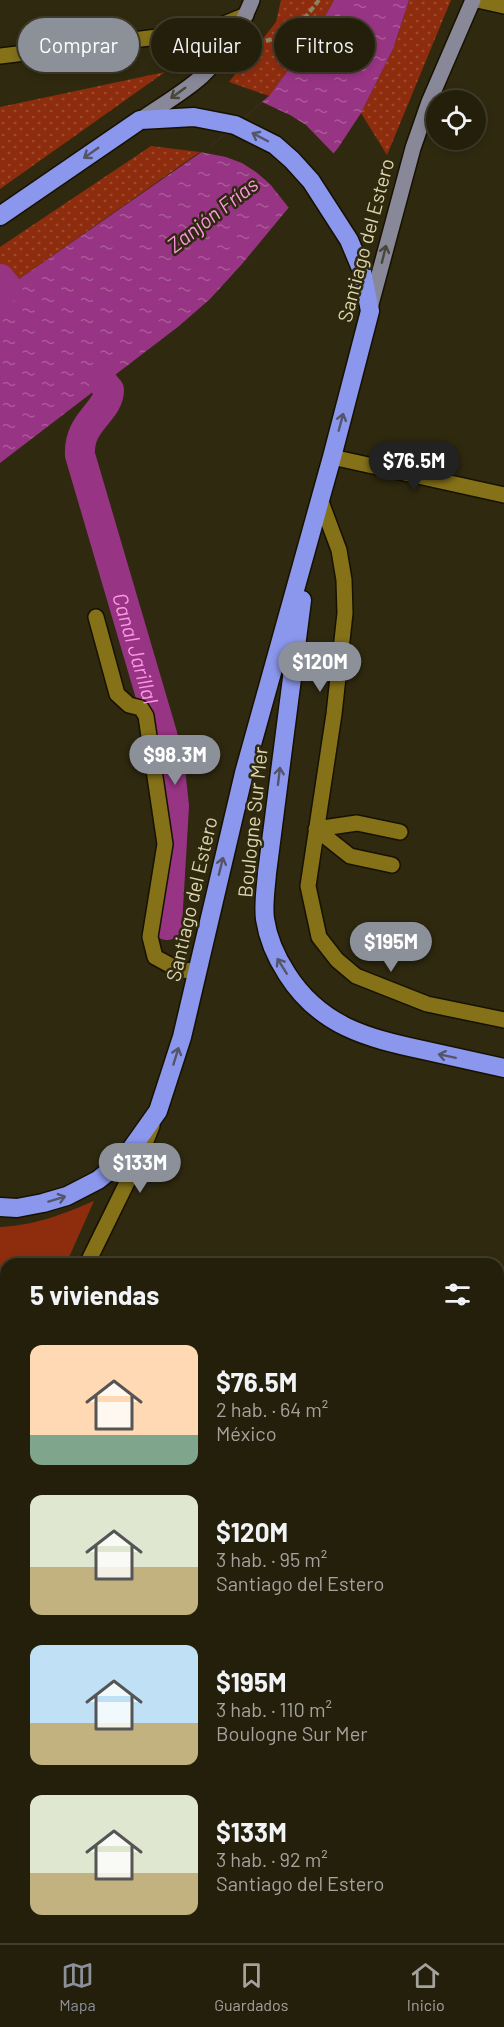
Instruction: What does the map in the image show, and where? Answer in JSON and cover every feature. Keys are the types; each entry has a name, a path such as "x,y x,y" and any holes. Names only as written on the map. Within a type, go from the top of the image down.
{"highway":[{"path":"0,216 140,120 194,117 235,125 275,146 311,181 349,240 362,270 370,311"},
{"name":"Santiago del Estero","path":"158,1111 182,1038 244,773 370,311"},
{"name":"Boulogne Sur Mer","path":"310,536 267,873 265,918 274,954 292,982 311,1003 326,1016 347,1028 375,1040 504,1068"},
{"path":"0,1207 17,1208 43,1203 67,1196 98,1180 124,1158 158,1111"}],"main road":[{"name":"Santiago del Estero","path":"370,311 413,148 429,102 475,0"},
{"path":"140,120 200,77 225,49 249,7"}],"street":[{"path":"475,0 504,6"},
{"path":"0,56 207,31 249,7"},
{"path":"332,457 504,495"},
{"path":"320,499 339,550 344,580 345,613 334,714 308,886 320,937 337,960 356,976 427,1004 504,1020"},
{"path":"96,617 117,694 129,705 141,708 146,716 165,844 150,937 155,957 178,970 197,971"},
{"path":"316,829 357,823 400,832"},
{"path":"316,829 350,856 392,865"},
{"name":"Santiago del Estero","path":"90,1258 140,1156 158,1111"}],"shaded area":[{"path":"281,0 334,0 324,18 277,18"},
{"path":"409,0 451,0 387,155 361,113 393,49"},
{"path":"274,25 274,72 287,72 269,96 229,82 237,72 262,72 262,40"},
{"path":"165,72 0,189 0,107"},
{"path":"151,146 200,152 12,284 0,295 0,247"},
{"path":"94,1201 69,1258 0,1258 0,1227 25,1224 70,1211"}],"water":[{"name":"Zanjón Frías","path":"334,0 409,0 393,49 361,113 338,148 210,299 179,326 0,463 0,295 12,284 213,144 269,96 287,72 375,72 375,18 324,18"}],"pier":[{"path":"262,102 306,125 334,154 289,208 270,184 242,163 200,152 213,144"}],"waterway":[{"name":"Canal Jarillal","path":"0,279 7,288"},
{"name":"Canal Jarillal","path":"104,384 109,390 108,398 88,425 81,443 80,455 162,734 170,770 174,806 167,925"}]}
